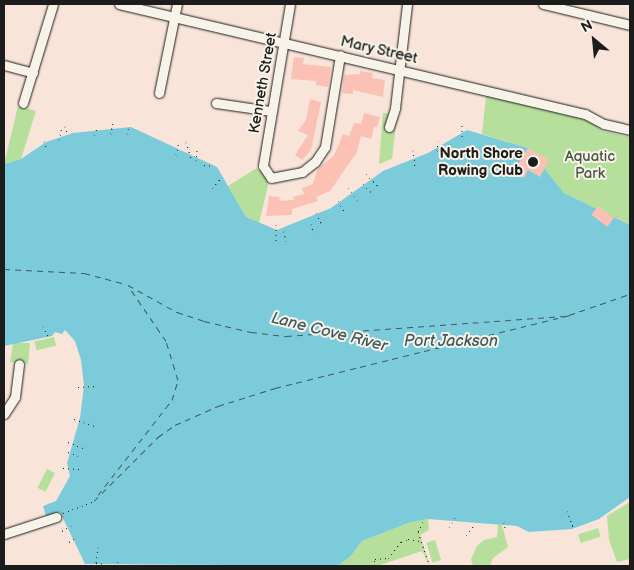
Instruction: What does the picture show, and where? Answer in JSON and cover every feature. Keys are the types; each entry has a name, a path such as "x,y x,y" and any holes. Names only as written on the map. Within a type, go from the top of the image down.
{"street":[{"path":"23,103 53,4"},
{"name":"Mary Street","path":"119,4 585,114 604,124 630,130"},
{"path":"159,93 177,4"},
{"name":"Kenneth Street","path":"290,4 263,166 271,178 282,178 302,172 318,157 328,132 340,55"},
{"path":"389,128 395,108 407,4"},
{"path":"543,4 630,25"},
{"path":"4,65 33,72"},
{"path":"216,104 271,111"},
{"path":"4,414 15,397 19,364"},
{"path":"4,534 56,517"}],"path":[{"path":"111,134 113,124"},
{"path":"127,134 130,125"},
{"path":"462,125 462,137"},
{"path":"59,140 62,126"},
{"path":"65,126 67,133"},
{"path":"94,135 98,127"},
{"path":"44,141 47,150"},
{"path":"176,155 179,141"},
{"path":"437,151 438,141"},
{"path":"186,142 191,158"},
{"path":"196,161 197,150"},
{"path":"413,150 415,167"},
{"path":"204,165 213,166"},
{"path":"366,174 377,185"},
{"path":"212,188 220,179"},
{"path":"363,184 371,192"},
{"path":"348,188 358,202"},
{"path":"338,202 344,211"},
{"path":"316,213 323,226"},
{"path":"311,224 314,234"},
{"path":"276,225 276,241"},
{"path":"284,231 286,241"},
{"path":"43,326 48,336"},
{"path":"78,387 95,386"},
{"path":"74,419 94,426"},
{"path":"68,442 83,448"},
{"path":"68,452 79,456"},
{"path":"63,468 79,469"},
{"path":"56,517 94,501"},
{"path":"567,511 573,527"},
{"path":"449,527 455,518"},
{"path":"422,522 418,532 430,566"},
{"path":"504,522 506,528"},
{"path":"62,531 72,525"},
{"path":"466,535 474,525"},
{"path":"69,542 74,539"},
{"path":"373,566 376,559 388,558 402,542 408,539 421,541"},
{"path":"98,547 96,563 106,564"},
{"path":"114,566 118,562"}],"green space":[{"name":"Aquatic Park","path":"486,96 586,118 603,131 630,137 630,225 564,193 528,148 482,134"},
{"path":"18,106 36,111 21,159 4,164"},
{"path":"383,113 397,115 392,159 379,164"},
{"path":"257,168 269,181 259,223 246,217 228,186"},
{"path":"54,337 56,346 37,350 35,341"},
{"path":"13,343 30,343 28,364 10,362"},
{"path":"47,469 55,473 45,492 37,488"},
{"path":"630,502 630,559 617,562 609,540 607,516"},
{"path":"428,519 429,530 420,535 430,566 422,551 377,566 337,566 350,557 362,541 411,522"},
{"path":"498,525 502,525 508,547 493,558 490,565 473,566 471,559 477,546 484,540 497,537"},
{"path":"598,528 601,537 581,543 578,534"},
{"path":"435,540 441,560 433,563 426,543"}],"water":[{"name":"Port Jackson","path":"131,127 217,167 246,217 277,230 331,208 383,171 428,153 467,130 528,148 564,193 630,225 630,497 599,519 572,529 529,532 517,526 428,519 411,522 362,541 350,557 337,566 85,564 60,512 46,516 43,506 56,501 70,476 67,463 80,418 84,386 81,360 75,341 65,330 62,334 55,332 52,336 4,346 4,164 21,159 46,142 73,133"}],"building":[{"path":"294,57 304,58 303,64 331,67 328,87 316,85 316,81 291,79"},
{"path":"360,71 373,73 372,78 385,80 383,97 353,90 353,94 342,93 344,75 360,74"},
{"path":"310,99 321,102 311,150 302,160 295,155 308,135 298,131 306,120"},
{"path":"364,113 380,117 377,127 374,127 371,139 361,136 357,152 330,191 316,197 318,201 292,209 292,215 266,216 269,196 280,197 279,201 294,200 293,197 304,194 302,188 313,184 318,168 334,156 343,134 349,136 354,123 361,124"},
{"name":"North Shore Rowing Club","path":"528,148 549,160 540,177 528,170 524,178 517,174 521,166 518,164"},
{"path":"598,206 614,218 607,227 591,215"}],"ferry route":[{"path":"4,269 84,273 126,284"},
{"path":"128,285 177,312 204,321 251,332 286,336 564,316"},
{"path":"98,495 172,400 178,380 166,341 129,287"},
{"path":"94,501 158,437 175,425 218,406 275,388 569,315 630,294"}],"place":[{"name":"North Shore Rowing Club","path":"533,162"}],"water label":[{"name":"Lane Cove River","path":"329,333"}]}
